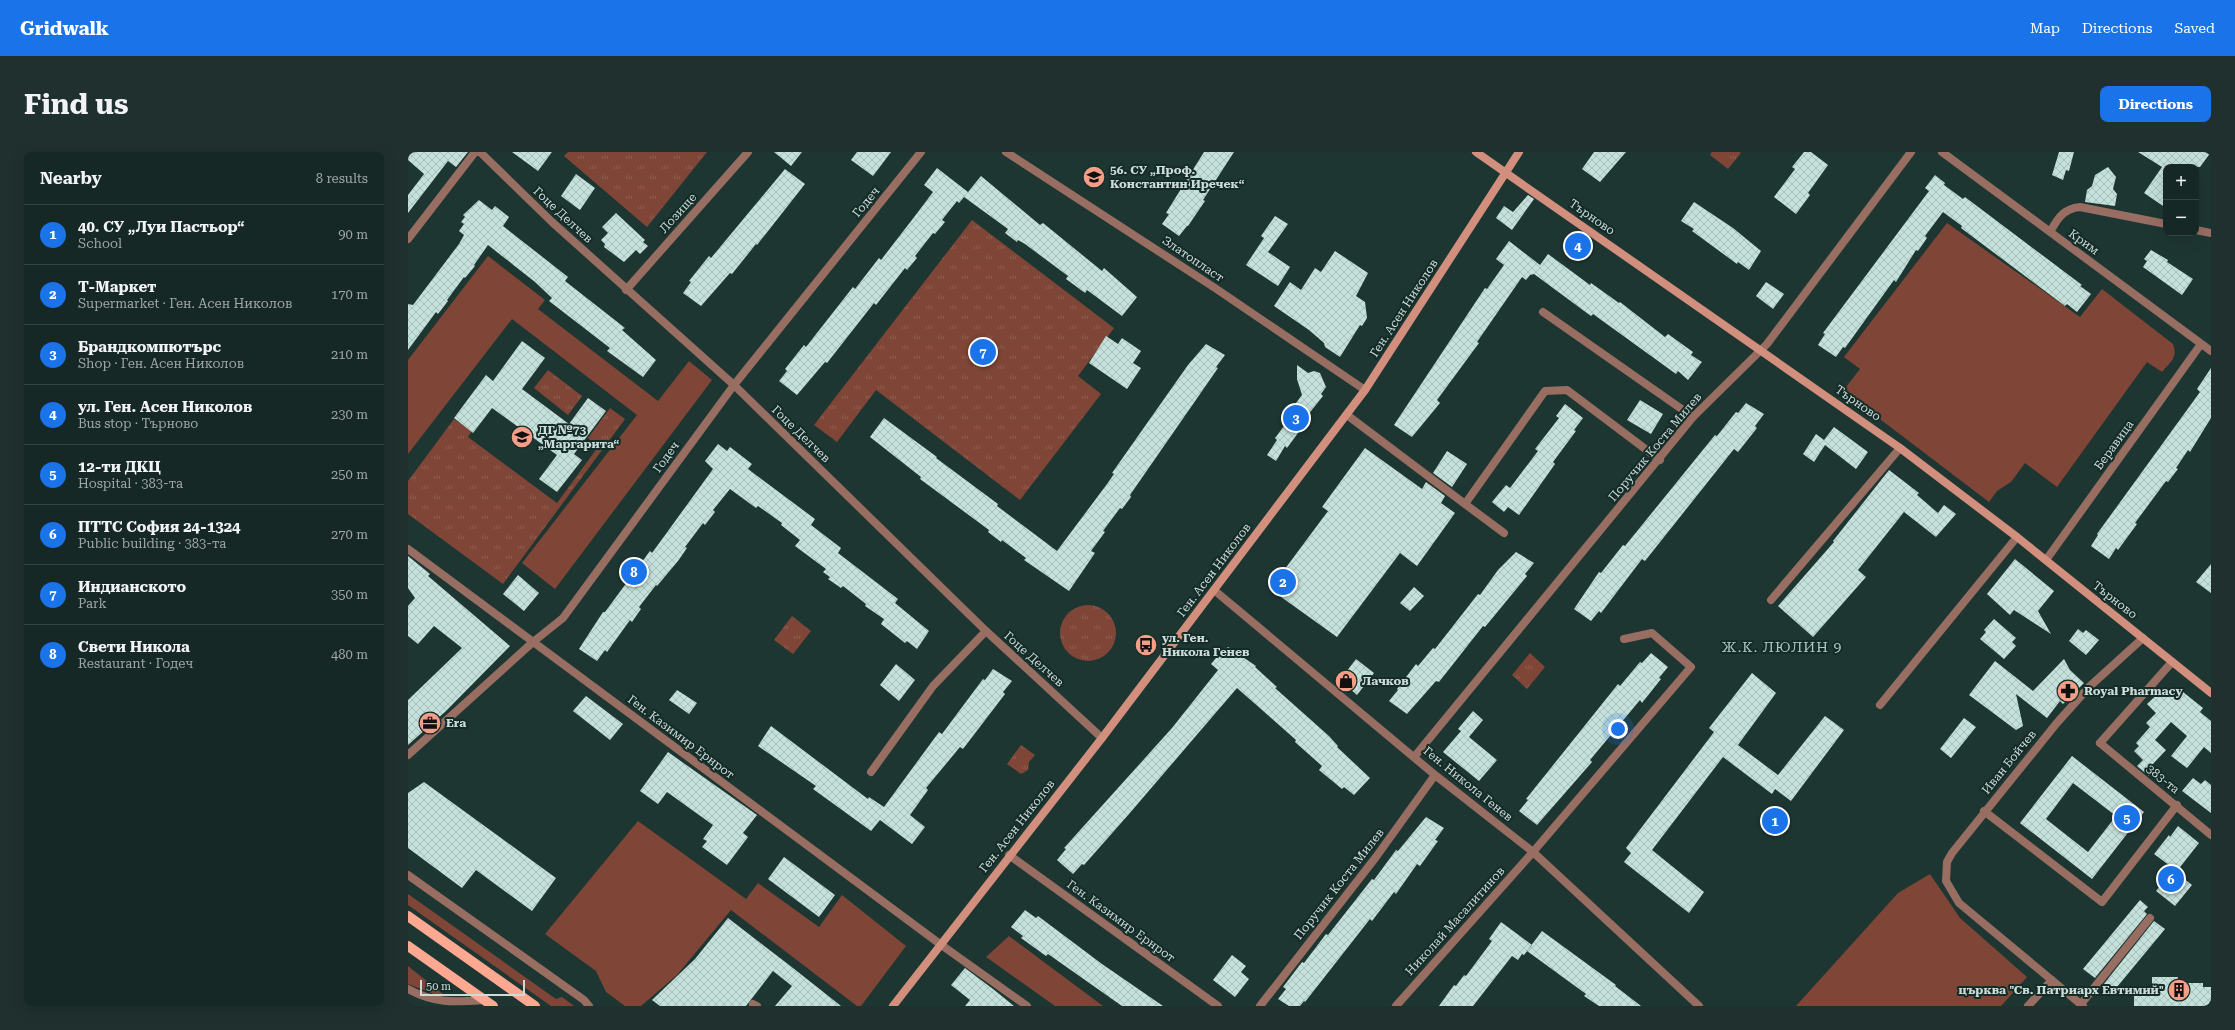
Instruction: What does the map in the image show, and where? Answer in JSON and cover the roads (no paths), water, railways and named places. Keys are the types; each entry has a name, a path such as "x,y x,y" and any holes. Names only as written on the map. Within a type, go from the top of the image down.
{"main road":[{"path":"408,916 535,1006"},
{"path":"408,946 493,1006"}],"street":[{"path":"408,239 476,152"},
{"name":"Гоце Делчев","path":"480,152 552,222 626,290 734,385 986,631 1102,738"},
{"name":"Лозище","path":"626,290 748,152"},
{"name":"Годеч","path":"408,755 533,642 563,618 734,385 921,152"},
{"name":"Златопласт","path":"1006,152 1216,288 1365,390"},
{"name":"Търново","path":"1476,152 1760,352 1836,402 1900,448 2017,537 2211,693"},
{"name":"Ген. Асен Николов","path":"893,1006 1009,855 1102,738 1347,415 1365,390 1519,152"},
{"name":"Поручик Коста Милев","path":"1415,756 1694,417 1760,352 1911,152"},
{"name":"Крим","path":"1942,152 2211,351"},
{"path":"2050,232 2061,214 2073,208 2080,207 2163,223"},
{"path":"2199,231 2211,233"},
{"path":"1543,312 1694,417"},
{"name":"Беравица","path":"2046,560 2201,344"},
{"path":"1465,504 1544,391 1567,390 1660,460"},
{"path":"1347,415 1504,533"},
{"path":"1771,600 1900,448"},
{"path":"1880,705 2017,537"},
{"name":"Ген. Казимир Ернрот","path":"408,549 940,944 1027,1006"},
{"name":"Ген. Никола Генев","path":"1214,590 1415,756 1435,775 1533,852 1699,1006"},
{"path":"871,772 933,686 986,631"},
{"name":"Николай Масалитинов","path":"1396,1006 1533,852 1691,667 1652,633 1624,639"},
{"name":"Иван Бойчев","path":"2082,1005 1958,903 1946,881 1947,862 1952,853 1984,811 2089,687 2143,638"},
{"name":"383-та","path":"2172,662 2100,743 2177,805 2211,835"},
{"name":"Поручик Коста Милев","path":"1260,1006 1376,857 1435,775"},
{"path":"1984,811 2102,902 2177,805"},
{"name":"Ген. Казимир Ернрот","path":"1009,855 1218,1006"},
{"path":"408,875 584,1000 589,1006"},
{"path":"2082,1005 2150,918"},
{"path":"2028,1006 2052,980"},
{"path":"408,989 424,998 450,1002 484,1000"}],"place":[{"name":"56. СУ „Проф. Константин Иречек“","path":"1094,177"},
{"name":"ул. Ген. Асен Николов","path":"1578,246"},
{"name":"Индианското","path":"983,352"},
{"name":"Брандкомпютърс","path":"1296,418"},
{"name":"ДГ №73 „Маргарита“","path":"522,437"},
{"name":"Свети Никола","path":"634,572"},
{"name":"Т-Маркет","path":"1283,582"},
{"name":"ул. Ген. Никола Генев","path":"1146,645"},
{"name":"Лачков","path":"1346,681"},
{"name":"Royal Pharmacy","path":"2068,691"},
{"name":"Era","path":"430,723"},
{"name":"12-ти ДКЦ","path":"2127,818"},
{"name":"40. СУ „Луи Пастьор“","path":"1775,821"},
{"name":"ПТТС София 24-1324","path":"2171,879"},
{"name":"църква \"Св. Патриарх Евтимий\"","path":"2179,990"}],"district":[{"name":"Ж.К. ЛЮЛИН 9","path":"1782,647"}]}
